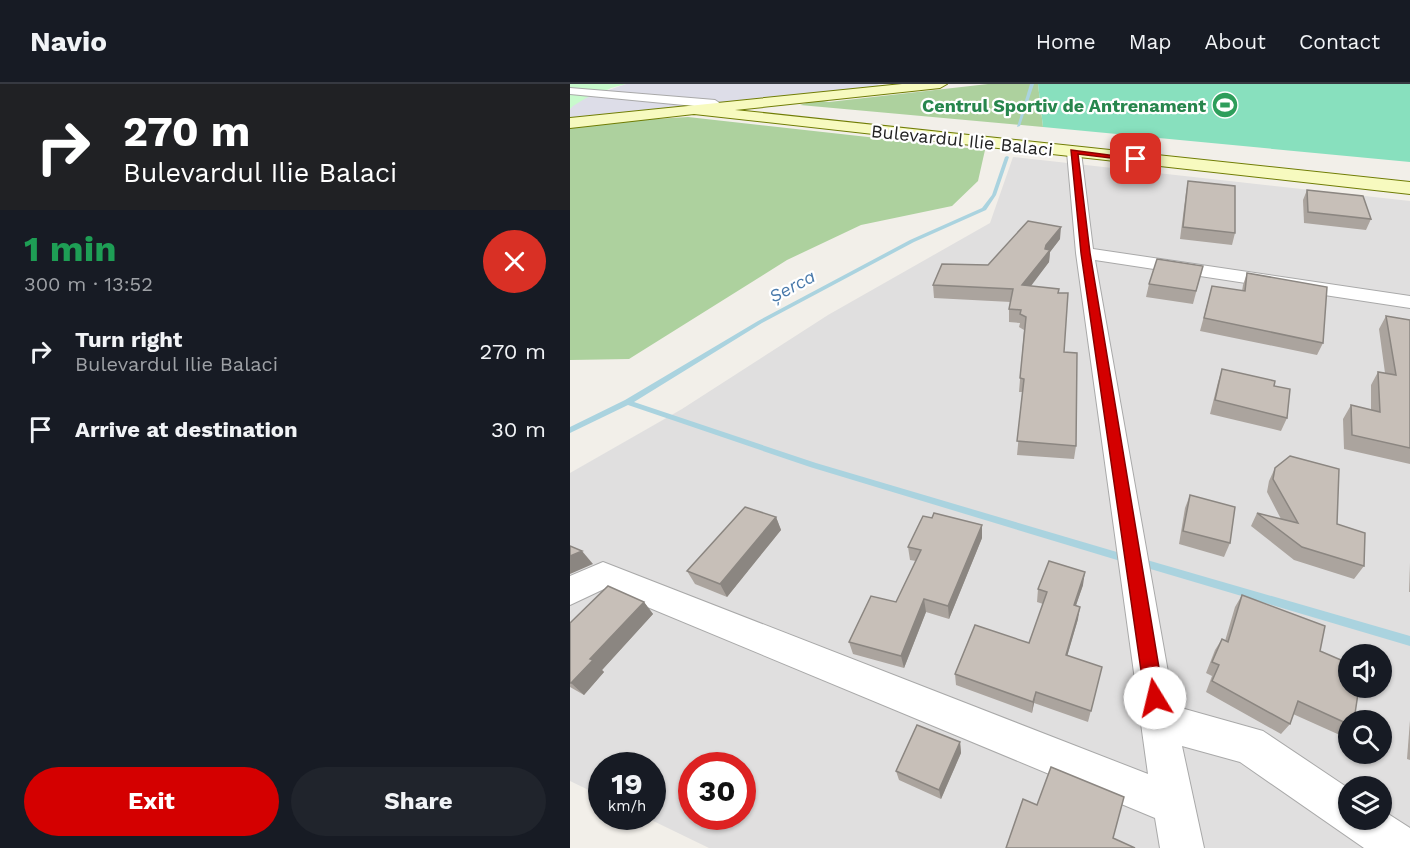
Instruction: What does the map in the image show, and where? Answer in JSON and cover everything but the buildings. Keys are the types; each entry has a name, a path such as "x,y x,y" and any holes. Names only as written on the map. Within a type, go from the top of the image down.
{"main road":[{"path":"570,123 940,84"},
{"name":"Bulevardul Ilie Balaci","path":"742,105 1410,176"},
{"name":"Bulevardul Ilie Balaci","path":"694,110 1410,188"}],"street":[{"path":"570,91 715,104"},
{"path":"1074,152 1085,253 1158,721 1182,848"},
{"path":"1085,253 1410,302"},
{"path":"570,591 603,575 1174,805"},
{"path":"1158,721 1249,745 1338,805"},
{"path":"1375,830 1402,848"}],"shaded area":[{"path":"626,84 877,84 881,86 570,119 570,109 573,106 586,98"},
{"path":"1013,157 1410,201 1410,848 709,848 666,827 666,752 588,752 588,790 570,781 570,473 682,409 828,315 990,223"}],"green space":[{"path":"570,84 626,84 611,88 570,109"},
{"path":"988,84 1038,84 1043,127 800,105 816,100 829,102"},
{"name":"Centrul Sportiv de Antrenament","path":"1038,84 1410,84 1410,162 1043,127"},
{"path":"688,117 985,150 978,181 952,206 861,225 787,260 629,359 570,360 570,124"}],"waterway":[{"name":"Șerca","path":"1018,126 1032,84"},
{"name":"Șerca","path":"628,402 760,322 912,241 984,209 994,195 1007,157"},
{"name":"Șerca","path":"570,430 628,402"},
{"path":"628,402 813,465 1127,559"},
{"path":"1140,562 1410,641"}],"place":[{"name":"Centrul Sportiv de Antrenament","path":"1225,105"}],"route":[{"path":"1136,159 1074,152 1085,253 1155,698"}]}
